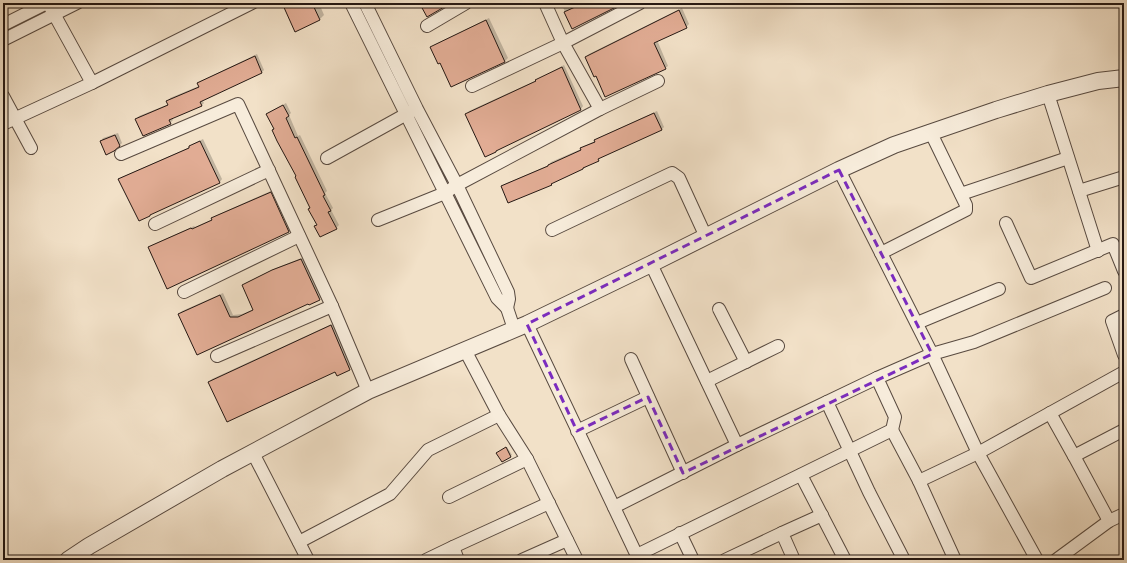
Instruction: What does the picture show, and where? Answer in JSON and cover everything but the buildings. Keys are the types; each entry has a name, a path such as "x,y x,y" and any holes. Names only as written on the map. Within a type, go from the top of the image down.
{"street":[{"path":"3,25 48,3 92,83"},
{"path":"3,40 77,3"},
{"path":"3,124 92,83 252,3"},
{"path":"351,3 497,298 507,308 520,326 577,431 638,557 680,533 892,430"},
{"path":"365,3 417,109 457,185 508,292 509,299 507,308"},
{"path":"427,26 465,3"},
{"path":"545,3 563,42 600,109"},
{"path":"472,86 640,3"},
{"path":"68,560 89,546 215,472 368,391 520,326 652,264 839,170 894,145 930,131 1048,94 1098,81 1124,78"},
{"path":"378,220 445,193 457,185 600,109 658,81"},
{"path":"1048,94 1098,251"},
{"path":"3,96 31,148"},
{"path":"121,154 238,104 332,306 368,391"},
{"path":"327,158 405,114 417,109"},
{"path":"881,253 964,211 967,208 930,131"},
{"path":"961,194 1068,158"},
{"path":"155,224 269,170"},
{"path":"839,170 932,354 978,452 1037,560"},
{"path":"552,230 672,173 679,178 706,237"},
{"path":"1079,191 1124,177"},
{"path":"1006,223 1031,278 1119,242 1124,271"},
{"path":"184,292 299,236"},
{"path":"652,264 737,445"},
{"path":"614,507 737,445 877,378 932,354 974,342 1105,288"},
{"path":"916,323 999,289"},
{"path":"217,356 332,306"},
{"path":"719,309 746,362"},
{"path":"1124,315 1112,320 1124,355"},
{"path":"707,381 778,346"},
{"path":"465,350 499,415 527,459 577,560"},
{"path":"631,359 683,473"},
{"path":"919,481 978,452 1124,372"},
{"path":"877,378 895,417 892,430 919,481 956,560"},
{"path":"577,431 648,398"},
{"path":"827,402 849,451 904,560"},
{"path":"1050,413 1109,521"},
{"path":"299,542 390,494 428,450 499,415"},
{"path":"1074,456 1124,430"},
{"path":"253,453 308,560"},
{"path":"449,497 527,459"},
{"path":"800,475 845,560"},
{"path":"426,560 549,503"},
{"path":"1056,560 1109,521 1124,514"},
{"path":"725,560 822,515"},
{"path":"680,533 693,560"},
{"path":"782,533 794,560"},
{"path":"522,560 567,540"},
{"path":"452,547 458,560"}],"highlighted area":[{"path":"839,170 932,354 683,473 648,397 577,431 527,324"}]}
